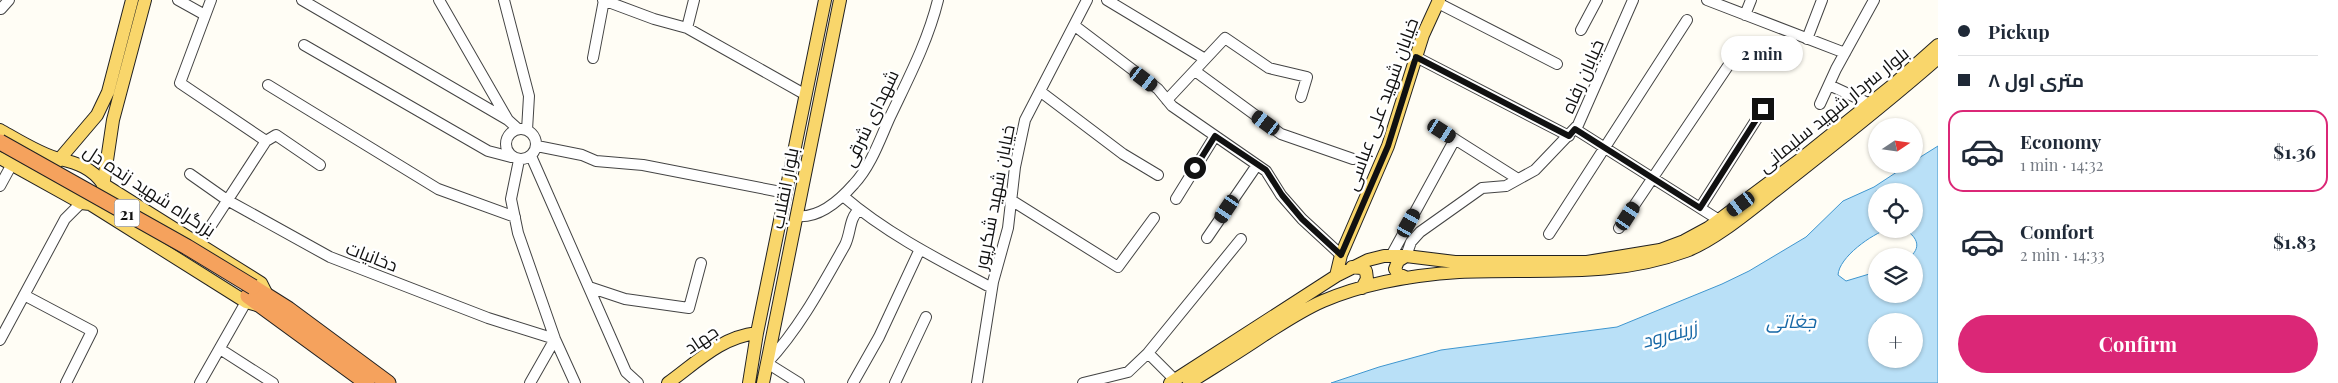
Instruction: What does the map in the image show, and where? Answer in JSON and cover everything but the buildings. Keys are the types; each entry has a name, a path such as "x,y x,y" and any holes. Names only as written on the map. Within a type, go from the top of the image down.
{"highway":[{"name":"21","path":"0,142 141,221 249,295"},
{"name":"21","path":"0,153 46,176 249,295"},
{"name":"بزرگراه شهید زنده دل","path":"249,295 288,309 388,383"},
{"name":"بزرگراه شهید زنده دل","path":"265,302 368,383"}],"main road":[{"path":"52,186 49,180 50,170 97,115 108,92 132,0"},
{"path":"85,203 98,201 103,193 113,120 145,0"},
{"name":"بلوار انقلاب","path":"749,383 757,333 825,0"},
{"name":"بلوار انقلاب","path":"763,383 840,0"},
{"name":"خیابان شهید علی عباسی","path":"1336,276 1341,255 1388,146 1423,35 1439,1"},
{"name":"بلوار سردار شهید سلیمانی","path":"1172,381 1336,276 1368,260 1391,256 1406,256 1455,262 1586,262 1660,250 1684,241 1719,220 1870,104 1938,44"},
{"name":"بلوار سردار شهید سلیمانی","path":"1189,383 1298,314 1322,301 1362,288 1407,278 1460,272 1610,269 1637,265 1688,250 1759,203 1900,92 1938,58"},
{"path":"108,92 120,95"},
{"name":"بزرگراه شهید زنده دل","path":"0,130 60,160 73,161 95,175 103,184 261,282 265,302"},
{"path":"12,164 18,162 24,156 24,147 19,140"},
{"name":"بزرگراه شهید زنده دل","path":"0,158 85,203 249,295"},
{"path":"116,221 114,208 119,201 126,198"},
{"path":"782,213 796,216"},
{"path":"1406,256 1398,261 1395,269 1398,274 1407,278"},
{"path":"1352,267 1361,268 1366,271 1367,279 1362,288"},
{"name":"جهاد","path":"668,383 726,340 741,334 757,333"}],"street":[{"path":"2,9 8,0"},
{"path":"178,0 205,15"},
{"path":"211,0 180,83 266,141"},
{"path":"302,0 534,136 537,146 531,156"},
{"path":"439,0 508,120"},
{"path":"504,0 529,96 522,130"},
{"path":"593,58 604,0 654,19 687,28 806,94"},
{"path":"687,28 694,0"},
{"name":"شهدای شرقی","path":"796,216 804,217 819,213 843,196 856,183 868,164 921,51 938,0"},
{"name":"خیابان شهید شکرپور","path":"977,383 992,288 1008,228 1015,167 1025,120 1087,0"},
{"path":"1108,0 1205,59"},
{"path":"1582,30 1597,0"},
{"name":"خیابان رفاه","path":"1406,256 1411,242 1420,232 1482,188 1506,186 1534,170 1572,133 1633,0"},
{"path":"1708,0 1845,53"},
{"path":"1745,15 1751,0"},
{"path":"1807,38 1822,0"},
{"path":"1820,104 1874,0"},
{"path":"1439,1 1557,64"},
{"path":"1549,234 1687,20"},
{"path":"1075,26 1158,89 1172,106 1266,170 1282,195 1302,219 1341,255"},
{"path":"1167,100 1225,38 1268,68 1307,77 1301,97"},
{"path":"304,45 488,151 515,158 531,156"},
{"path":"1416,57 1604,147 1719,220"},
{"path":"1619,228 1728,66"},
{"path":"1195,71 1281,134 1353,159"},
{"path":"1829,84 1870,104"},
{"path":"268,85 438,189 515,218"},
{"path":"1041,92 1124,154 1158,175"},
{"path":"1700,208 1763,109"},
{"path":"515,158 507,150 506,140 513,131 522,130"},
{"path":"1442,131 1518,179"},
{"path":"199,244 266,141 276,136 320,165"},
{"path":"1176,199 1215,136"},
{"path":"1391,256 1455,139"},
{"path":"537,146 582,155 596,161 642,165 786,193"},
{"path":"531,156 626,372 638,383"},
{"path":"515,158 511,199 518,233 555,339 575,383"},
{"path":"0,186 12,164"},
{"path":"1207,238 1257,164"},
{"name":"دخانیات","path":"190,174 227,200 330,257 488,318 555,339"},
{"path":"843,196 859,210 920,249 992,288"},
{"path":"1011,200 1118,267 1154,218"},
{"path":"0,340 65,219 85,203"},
{"path":"799,383 767,363 786,343 798,326 846,242 854,214 859,210"},
{"path":"1082,383 1128,372 1148,353 1241,239"},
{"path":"854,383 880,335 920,249"},
{"path":"589,286 625,299 689,308 701,263"},
{"path":"24,295 92,332 66,383"},
{"path":"200,383 249,295"},
{"path":"895,383 926,316"},
{"path":"530,383 555,339"},
{"path":"220,349 273,383"},
{"path":"1148,353 1172,381"}],"water":[{"name":"جغاتی","path":"1938,146 1938,383 1331,383 1379,367 1441,350 1617,327 1749,271 1806,237 1843,201 1868,190 1868,238 1870,238 1850,254 1840,268 1838,275 1846,281 1868,274 1868,303 1923,303 1923,248 1916,248 1914,238 1923,238 1923,183 1880,183 1895,173 1923,173 1923,155"}],"route":[{"path":"1195,168 1215,136 1266,170 1282,195 1302,219 1341,255 1388,146 1416,57 1569,136 1575,129 1700,208 1763,109"}],"water label":[{"name":"زرینه‌رود","path":"1669,333"}]}
